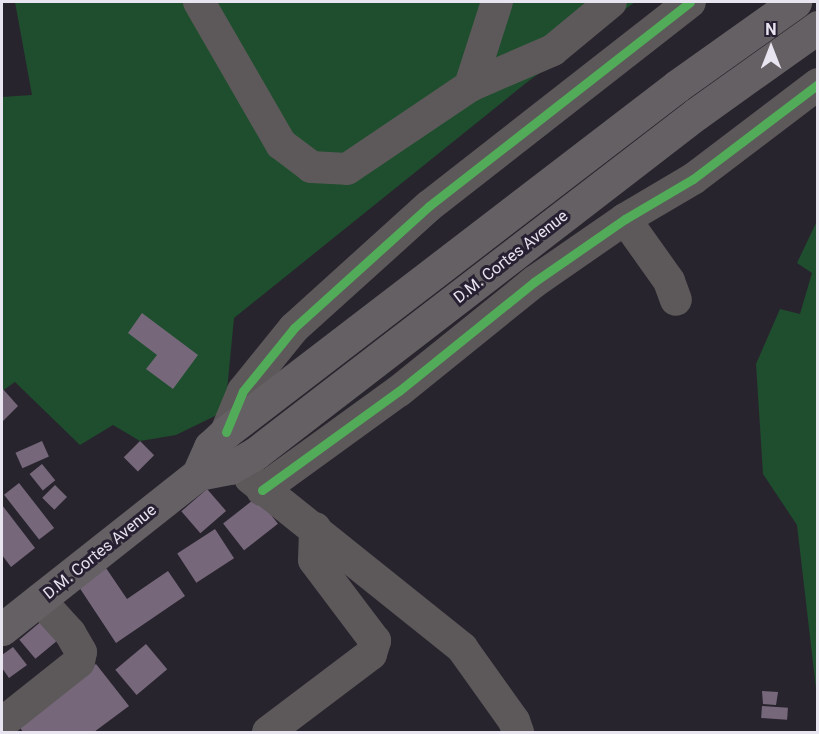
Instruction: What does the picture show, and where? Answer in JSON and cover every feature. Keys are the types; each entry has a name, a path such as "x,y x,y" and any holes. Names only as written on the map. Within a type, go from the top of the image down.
{"highway":[{"name":"D.M. Cortes Avenue","path":"198,474 210,447 226,432 677,86 795,2"},
{"name":"D.M. Cortes Avenue","path":"2,629 198,474 240,462 696,114 818,27"}],"street":[{"path":"199,2 281,144 311,167 347,169 470,86 553,50 611,2"},
{"path":"470,86 497,2"},
{"path":"226,432 243,391 294,328 429,206 690,2"},
{"path":"262,490 399,391 534,282 625,219 693,179 818,84"},
{"path":"625,219 669,281 676,300"},
{"path":"240,462 262,490 315,528 462,648 514,721 518,732"},
{"path":"268,732 371,654 375,641 314,560 315,528"},
{"path":"2,723 79,662 81,652 70,633 40,600"}],"green space":[{"path":"15,2 635,2 526,83 234,318 225,411 176,435 140,441 113,425 80,445 15,382 2,391 2,97 32,95"},
{"path":"817,221 817,697 797,525 763,474 756,364 780,309 800,314 812,273 797,263"}],"building":[{"path":"142,313 198,355 173,389 146,369 157,355 128,333"},
{"path":"2,388 18,406 2,422"},
{"path":"42,441 49,457 22,468 16,453"},
{"path":"140,441 154,455 138,471 124,457"},
{"path":"42,464 55,480 43,490 30,474"},
{"path":"19,483 54,528 39,540 4,495"},
{"path":"55,485 67,497 54,510 42,498"},
{"path":"207,489 226,511 200,533 181,511"},
{"path":"257,497 278,524 244,550 223,523"},
{"path":"2,505 35,548 11,567 2,555"},
{"path":"215,529 234,558 196,583 177,554"},
{"path":"106,568 127,599 168,571 185,596 116,643 79,587"},
{"path":"50,614 66,633 35,659 19,640"},
{"path":"146,644 167,669 137,695 115,670"},
{"path":"13,647 27,665 9,678 2,668 2,655"},
{"path":"96,664 129,706 94,732 23,732 18,725"},
{"path":"762,691 778,692 776,705 763,704"},
{"path":"762,706 788,708 787,720 761,718"}],"cycle path":[{"path":"226,432 243,391 294,328 429,206 690,2"},
{"path":"262,490 399,391 534,282 625,219 693,179 818,84"}]}
